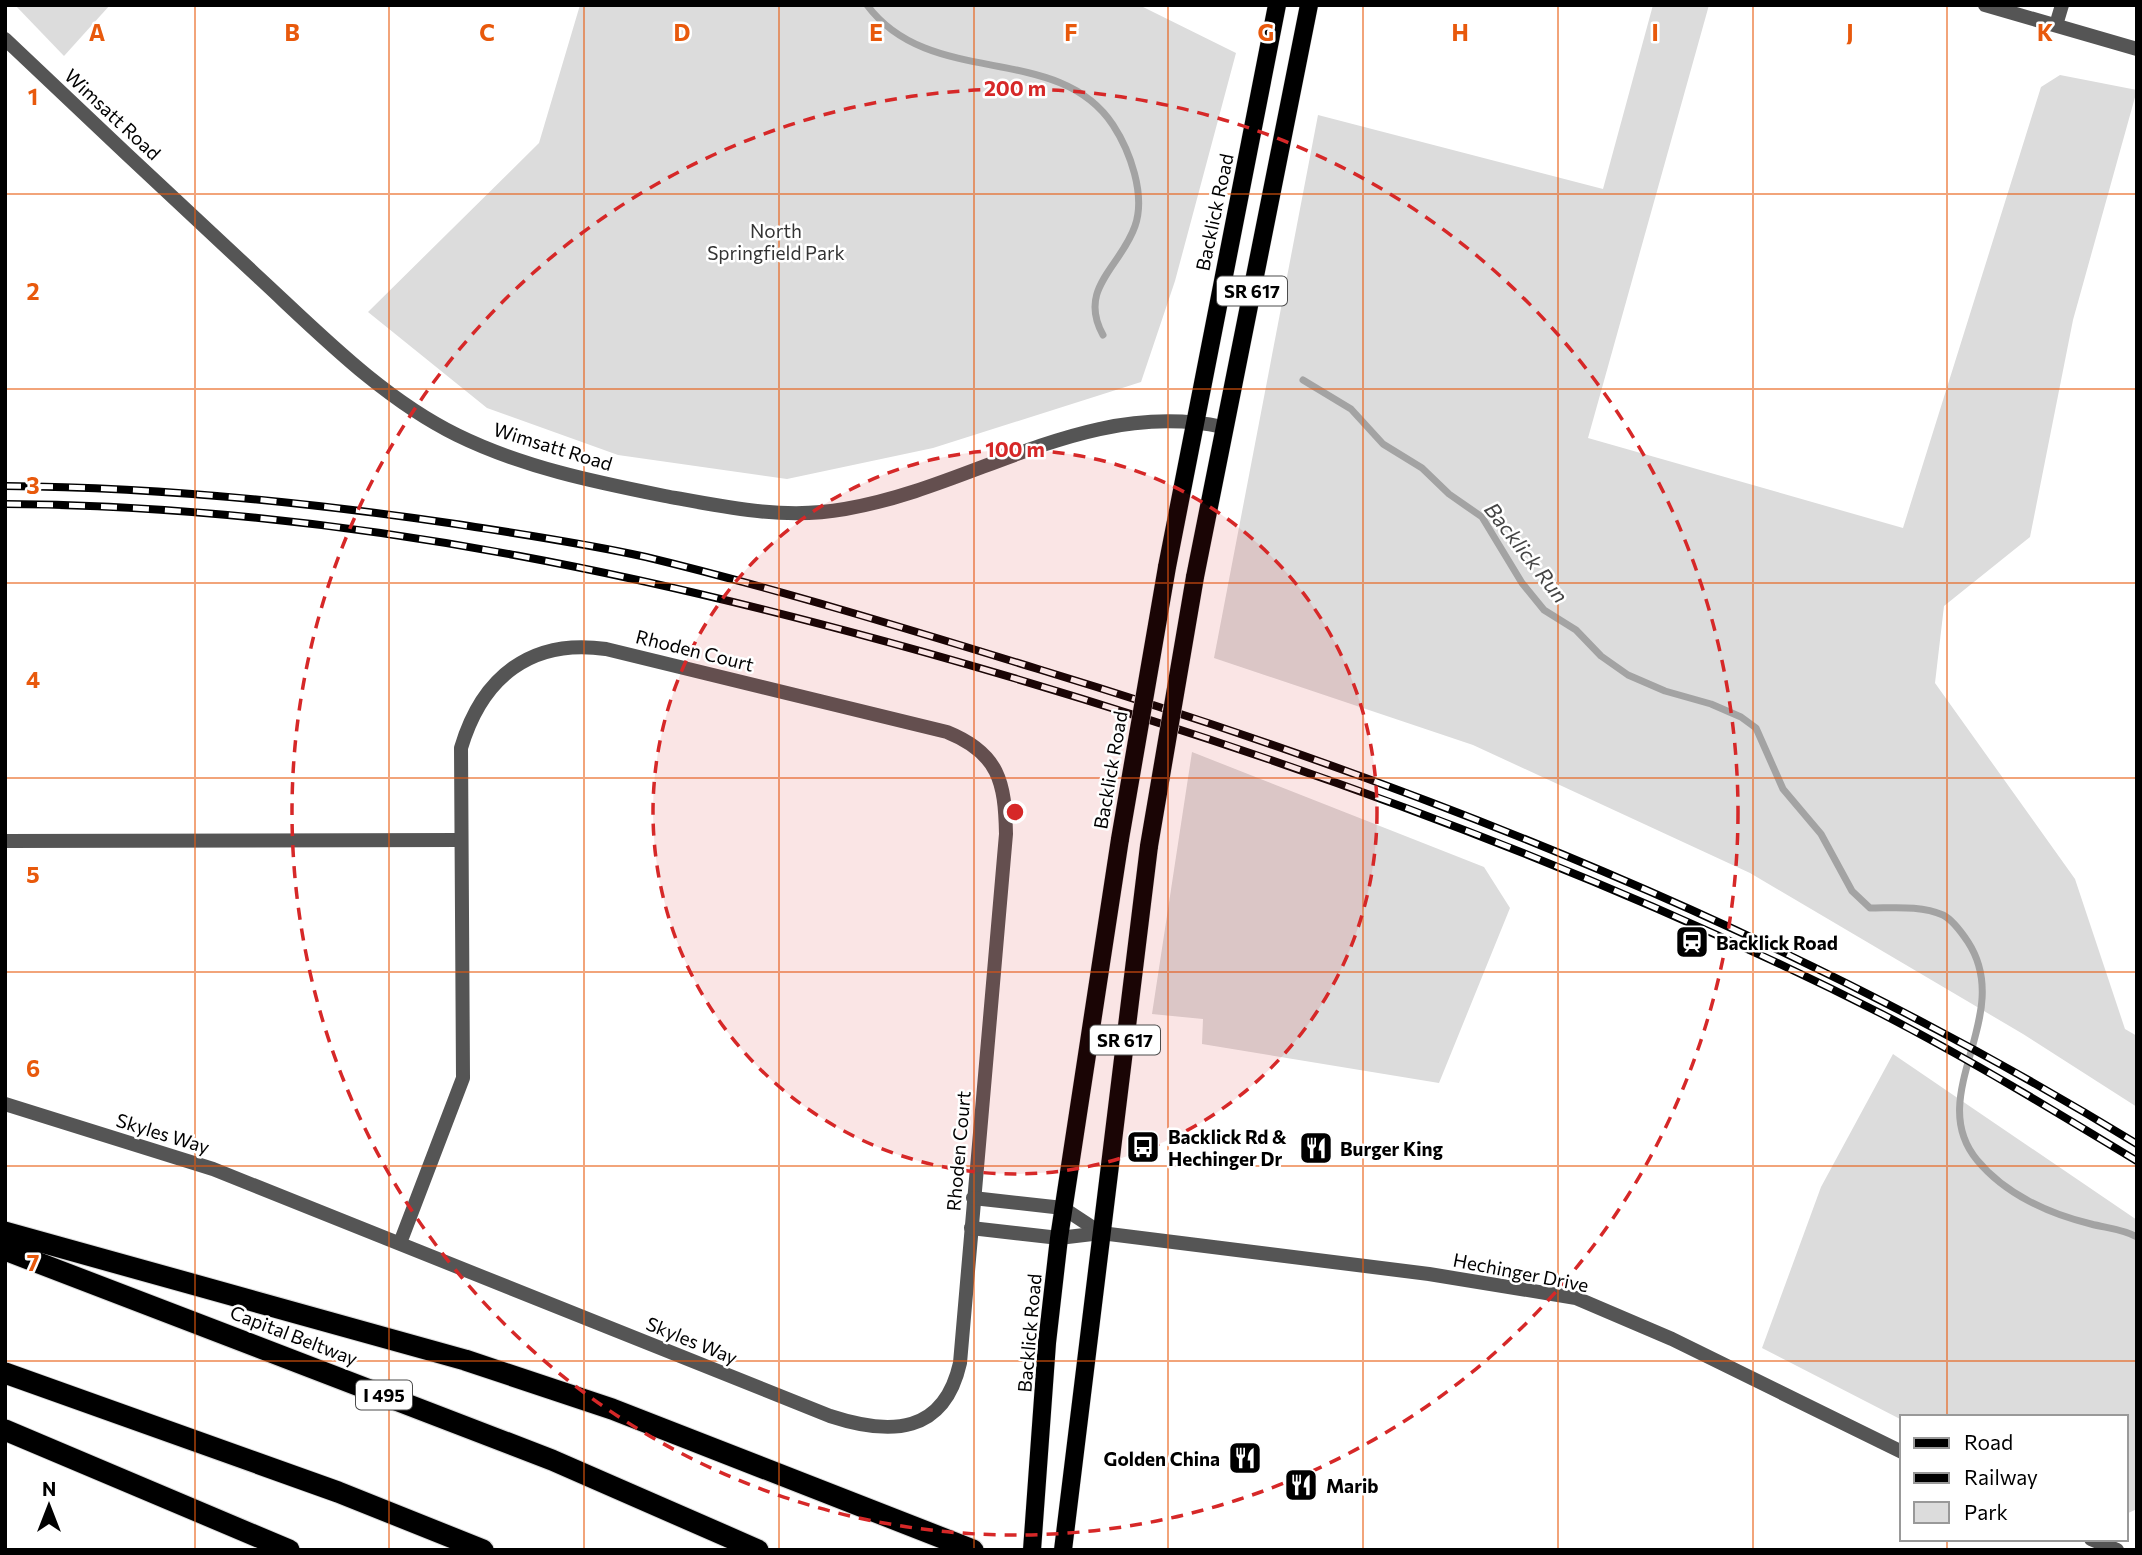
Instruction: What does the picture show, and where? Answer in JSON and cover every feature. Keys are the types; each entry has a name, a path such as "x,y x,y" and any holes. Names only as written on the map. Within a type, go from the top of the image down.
{"highway":[{"path":"5,1232 466,1360 624,1413 969,1548"},
{"name":"Capital Beltway","path":"5,1250 552,1460 758,1550"},
{"path":"5,1373 338,1492 483,1550"},
{"path":"5,1430 289,1550"}],"main road":[{"name":"Backlick Road","path":"1032,1550 1047,1343 1059,1238 1120,839 1194,421 1277,5"},
{"name":"SR 617","path":"1063,1550 1149,846 1223,427 1310,5"}],"street":[{"path":"1985,5 2137,49"},
{"path":"2056,25 2062,5"},
{"name":"Wimsatt Road","path":"5,39 343,355 415,409 457,435 541,467 601,483 733,509 796,514 842,510 896,499 1048,442 1091,430 1156,419 1194,421 1223,427"},
{"name":"Rhoden Court","path":"400,1243 463,1078 461,748 467,727 491,688 511,669 539,653 564,646 606,649 947,732 976,747 988,758 998,773 1005,805 1006,834 971,1228"},
{"path":"5,841 460,840"},
{"name":"Skyles Way","path":"5,1104 213,1169 851,1423 894,1427 912,1425 929,1418 954,1387 960,1363 971,1228"},
{"path":"973,1198 1063,1208 1101,1233"},
{"path":"971,1228 1059,1238 1101,1233"},
{"name":"Hechinger Drive","path":"1101,1233 1429,1274 1576,1298 1672,1339 1900,1451"},
{"path":"2096,1541 2117,1550"}],"green space":[{"path":"15,5 110,5 64,56"},
{"name":"North Springfield Park","path":"580,5 1139,5 1236,53 1175,281 1141,382 933,448 787,479 618,455 487,408 368,312 539,143"},
{"path":"1653,5 1709,5 1588,438 1903,528 2041,87 2060,75 2137,90 2073,320 2030,537 1944,606 1935,683 2075,879 2125,1029 2137,1036 2137,1107 2023,1034 1750,873 1473,745 1214,658 1318,115 1603,189"},
{"path":"1192,752 1484,867 1510,908 1439,1083 1202,1044 1203,1019 1152,1014"},
{"path":"1893,1054 2137,1220 2137,1509 2128,1513 2128,1415 1900,1415 1900,1419 1762,1348 1821,1187"}],"waterway":[{"name":"Backlick Run","path":"867,5 893,31 924,48 1060,83 1089,99 1113,125 1130,160 1139,201 1138,214 1129,241 1098,291 1096,319 1103,335"},
{"name":"Backlick Run","path":"1303,380 1351,409 1383,444 1422,468 1449,494 1482,517 1522,583 1544,610 1576,630 1601,656 1628,675 1665,691 1711,704 1741,717 1756,728 1783,789 1821,834 1852,891 1870,908 1926,910 1943,915 1954,923 1968,942 1980,970 1982,998 1978,1026 1963,1082 1960,1109 1963,1135 1977,1160 2001,1183 2029,1201 2075,1220 2120,1230 2137,1237"}],"railway":[{"path":"5,486 118,489 288,503 400,516 575,543 646,557 745,582 1038,669 1323,763 1464,815 1603,871 1740,932 1875,998 2007,1068 2137,1144"},
{"path":"5,504 134,508 263,518 390,534 517,556 643,581 893,643 1128,713 1348,787 1457,827 1672,915 1882,1014 2011,1085 2137,1161"}],"place":[{"name":"Backlick Road","path":"1692,942"},
{"name":"Backlick Rd & Hechinger Dr","path":"1143,1147"},
{"name":"Burger King","path":"1316,1148"},
{"name":"Golden China","path":"1245,1458"},
{"name":"Marib","path":"1301,1485"}]}
